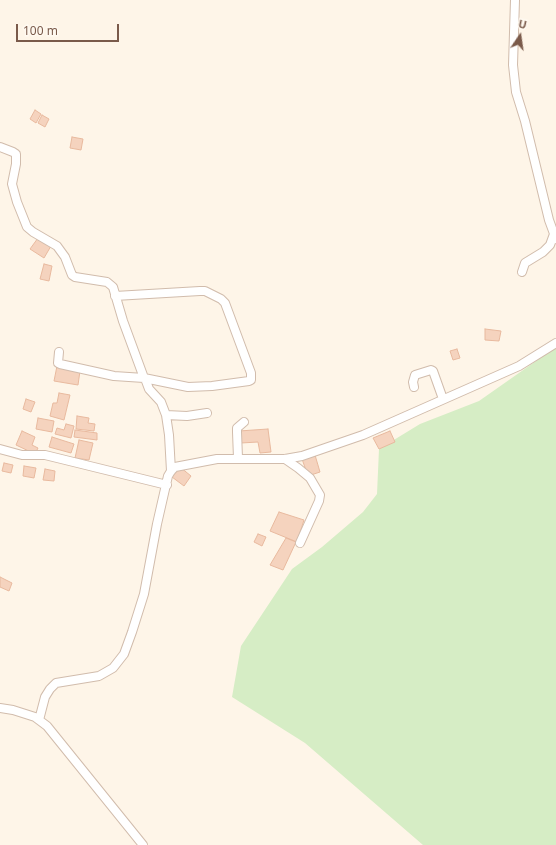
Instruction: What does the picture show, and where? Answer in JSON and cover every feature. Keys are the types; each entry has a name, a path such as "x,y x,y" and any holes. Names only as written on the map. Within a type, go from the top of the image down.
{"street":[{"path":"515,0 513,65 516,92 549,220 555,236 550,245 543,252 525,263 522,272"},
{"path":"0,147 16,154 16,164 12,184 17,202 27,227 57,246 65,257 72,275 75,277 107,282 113,287 123,321 144,378 149,389 161,402 166,415 169,436 171,471 166,485 157,524 144,594 124,654 113,668 99,676 56,683 50,688 45,697 39,720"},
{"path":"59,352 58,363 60,364 114,376 144,378 188,388 249,381 251,373 225,303 221,299 205,291 115,296"},
{"path":"171,471 175,467 217,459 285,459 302,456 363,435 520,366 556,344"},
{"path":"414,387 413,382 415,375 431,370 433,371 443,399"},
{"path":"166,415 187,416 207,413"},
{"path":"238,458 237,428 244,422"},
{"path":"0,449 22,455 45,455 166,485"},
{"path":"285,459 310,478 320,495 320,501 300,543"},
{"path":"0,708 13,710 35,717 47,726 143,845"}],"green space":[{"path":"556,347 556,845 423,845 305,743 232,697 241,646 292,569 322,547 363,512 377,494 379,449 420,424 479,401"}],"building":[{"path":"35,110 41,114 36,123 30,119"},
{"path":"42,115 49,119 45,127 38,123"},
{"path":"72,137 83,139 81,150 70,148"},
{"path":"38,238 51,246 44,258 30,249"},
{"path":"44,264 52,266 49,281 40,279"},
{"path":"485,329 501,331 499,341 485,340"},
{"path":"457,349 460,358 453,360 450,351"},
{"path":"57,366 80,371 78,385 54,381"},
{"path":"59,393 70,395 64,420 50,416 53,403 57,403"},
{"path":"26,399 35,402 31,412 23,409"},
{"path":"77,416 89,418 88,423 95,424 94,431 76,429"},
{"path":"38,418 54,421 52,432 36,429"},
{"path":"66,424 74,426 71,438 55,434 57,428 64,430"},
{"path":"268,429 271,452 260,453 258,442 241,443 239,431"},
{"path":"75,430 97,433 97,440 74,437"},
{"path":"22,431 35,437 32,445 38,448 35,454 16,445"},
{"path":"390,431 395,442 379,449 373,438"},
{"path":"52,437 74,444 71,453 49,447"},
{"path":"79,440 93,443 89,460 75,458"},
{"path":"315,455 320,472 308,476 302,459"},
{"path":"4,463 13,465 11,473 2,471"},
{"path":"24,466 36,468 34,478 23,476"},
{"path":"180,467 191,476 184,486 172,477"},
{"path":"45,469 55,471 54,481 43,480"},
{"path":"279,512 304,520 297,542 270,531"},
{"path":"258,534 266,537 262,546 254,542"},
{"path":"286,538 296,542 283,570 270,565"},
{"path":"0,577 12,583 9,591 0,587"}]}
